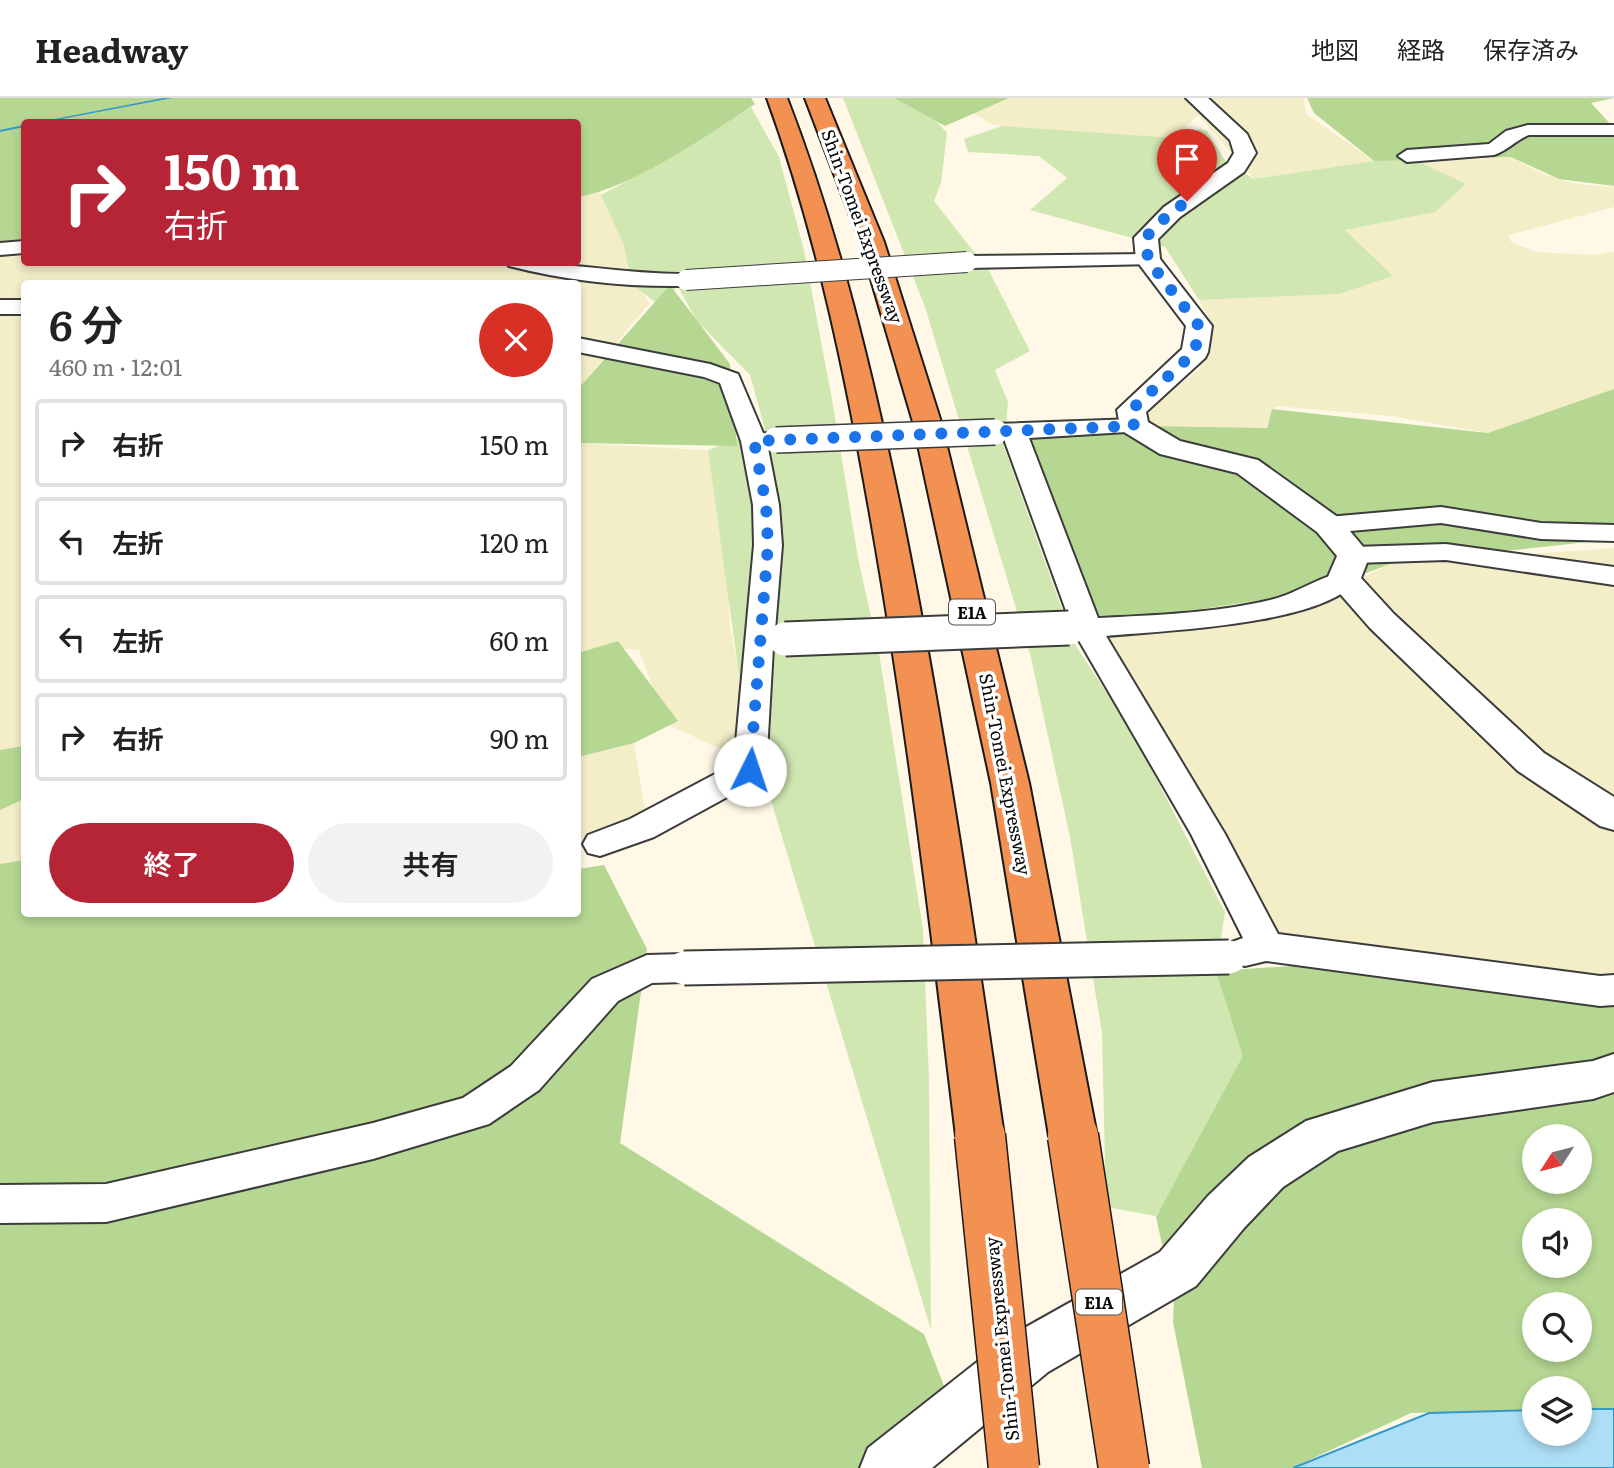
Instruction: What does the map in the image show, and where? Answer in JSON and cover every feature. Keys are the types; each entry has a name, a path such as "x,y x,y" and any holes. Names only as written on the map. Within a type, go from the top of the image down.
{"highway":[{"name":"Shin-Tomei Expressway","path":"816,100 872,242 927,422 1010,783 1073,1136 1124,1468"},
{"name":"Shin-Tomei Expressway","path":"779,104 802,165 847,333 898,575 939,832 981,1136 1014,1468"}],"street":[{"path":"1134,426 1131,410 1195,352 1199,326 1148,260 1146,237 1172,212 1236,167 1245,153 1240,138 1196,98"},
{"path":"1407,156 1494,149 1512,135 1528,130 1614,130"},
{"path":"0,248 21,247"},
{"path":"535,266 588,277 650,282 967,262 1148,260"},
{"path":"0,307 21,307"},
{"path":"581,346 710,371 730,379 765,440 772,639 750,770 642,828 600,844"},
{"path":"765,440 1134,426 1170,448 1247,466 1328,525 1349,567 1382,621 1531,762 1614,816"},
{"path":"1004,431 1078,628 1111,673 1208,834 1266,947"},
{"path":"1328,525 1441,515 1541,531 1614,533"},
{"path":"772,639 1078,628 1236,615 1279,606 1326,591 1349,567 1446,552 1614,576"},
{"path":"0,1204 106,1203 373,1141 475,1112 525,1078 605,990 647,969 1229,957 1266,947 1600,991 1614,990"},
{"path":"888,1468 1029,1354 1178,1269 1226,1212 1266,1172 1324,1135 1433,1102 1593,1080 1614,1073"}],"shaded area":[{"path":"960,98 1304,98 1306,114 1374,161 1254,179 1198,115 1174,138 1091,134 993,125 953,101"},
{"path":"1511,157 1545,175 1576,184 1614,187 1614,207 1509,235 1511,242 1537,252 1596,255 1614,251 1614,400 1488,433 1390,416 1275,406 1264,430 1159,432 1146,420 1153,404 1199,370 1215,329 1199,300 1339,294 1393,276 1344,230 1466,185 1447,175 1410,163"},
{"path":"600,192 649,304 581,385 581,280 21,280 21,752 0,753 0,248 21,247 21,266 581,266 581,195"},
{"path":"581,443 722,451 730,627 750,762 666,724 639,650 601,647 581,652"},
{"path":"1614,548 1614,980 1279,942 1101,634 1286,614 1390,564"},
{"path":"634,743 646,817 600,844 581,848 581,756"},
{"path":"21,792 21,860 0,864 0,796"}],"green space":[{"path":"0,98 751,98 755,104 693,145 645,172 599,192 581,196 581,119 21,119 21,248 0,248"},
{"path":"843,98 894,98 936,121 947,133 941,183 934,201 989,271 1030,351 995,370 1008,402 1004,447 1074,643 1130,728 1225,912 1216,971 1253,1052 1156,1216 1106,1207 1102,1033 1070,837 1031,658 925,307"},
{"path":"894,98 1009,98 945,126"},
{"path":"1307,98 1614,98 1591,103 1614,128 1614,186 1559,179 1511,157 1374,161 1314,113"},
{"path":"751,107 779,157 804,250 858,558 879,653 923,929 929,1081 931,1330 744,711 708,450 765,429 750,375 697,321 678,287 655,302 632,284 624,246 601,195 680,152"},
{"path":"1002,126 1173,138 1200,129 1207,131 1226,162 1254,179 1407,156 1466,184 1435,212 1345,230 1393,276 1339,294 1199,300 1165,247 1030,210 1067,178 1039,156 968,152 964,139"},
{"path":"670,285 730,364 737,446 581,443 581,386"},
{"path":"1614,389 1614,539 1390,564 1316,592 1095,625 1014,431 1134,426 1267,428 1272,409 1488,433"},
{"path":"618,641 678,721 634,743 581,756 581,652"},
{"path":"21,746 21,800 0,810 0,750"},
{"path":"21,860 21,917 581,917 581,869 604,865 647,949 620,1143 924,1334 949,1399 860,1468 0,1468 0,864"},
{"path":"1321,964 1614,998 1614,1409 1592,1409 1592,1376 1522,1376 1522,1410 1411,1413 1292,1468 1202,1468 1173,1322 1174,1298 1156,1217 1243,1056 1216,971"}],"water":[{"path":"1592,1409 1614,1409 1614,1468 1293,1468 1429,1413 1522,1410 1522,1446 1592,1446"}],"waterway":[{"path":"57,119 170,98"},
{"path":"0,131 21,127"}],"route":[{"path":"750,770 768,545 766,505 754,441 1134,426 1131,410 1195,352 1199,326 1148,260 1146,237 1187,201"}]}
